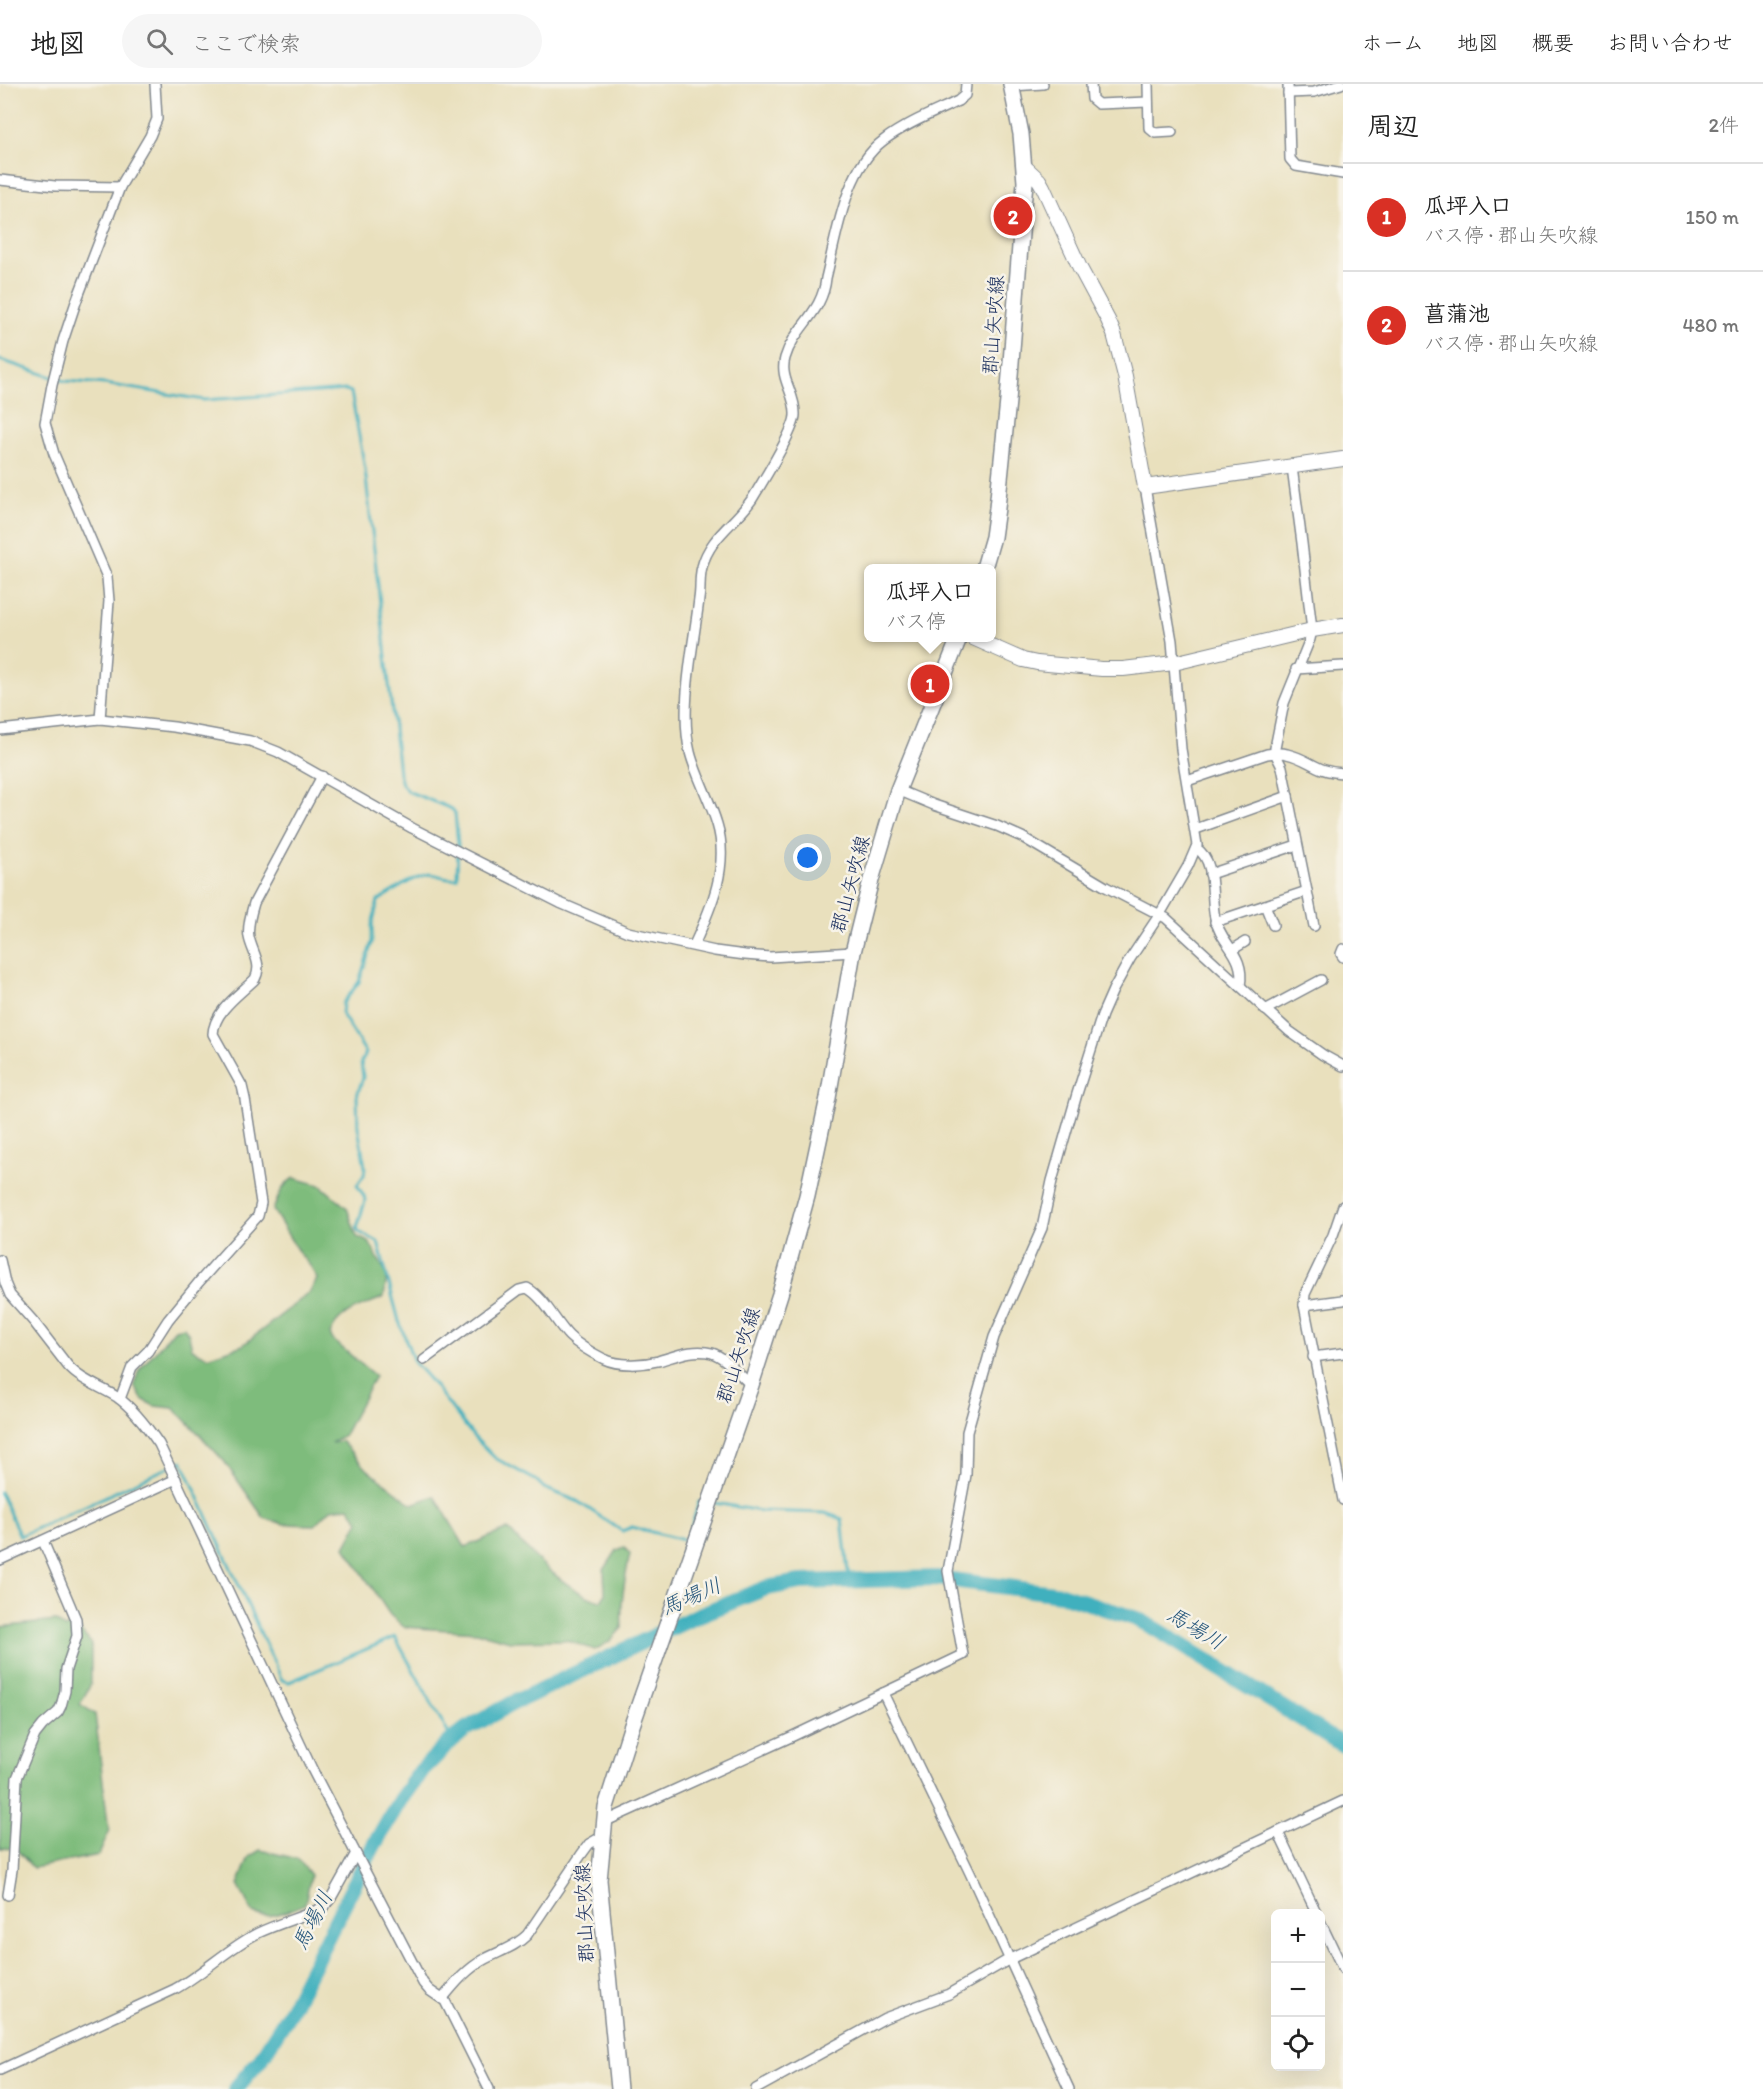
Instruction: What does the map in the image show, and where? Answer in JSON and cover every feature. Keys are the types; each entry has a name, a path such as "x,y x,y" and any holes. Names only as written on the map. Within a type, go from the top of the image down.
{"main road":[{"name":"郡山矢吹線","path":"985,564 996,518 1008,401 1025,167 1012,85"},
{"name":"郡山矢吹線","path":"619,2089 600,1880 603,1829 617,1769 751,1385 780,1294 807,1196 828,1098 853,952 871,880 898,790 957,642"}],"street":[{"path":"100,719 110,601 107,577 54,454 45,423 63,341 76,302 120,188 150,136 157,118 155,84"},
{"path":"694,945 720,877 722,858 720,833 690,752 688,731 687,688 702,568 713,542 756,494 793,424 794,406 784,377 785,358 791,342 825,292 826,278 848,194 861,166 884,140 958,101 964,95 966,84"},
{"path":"1012,85 1043,84"},
{"path":"1091,84 1092,99 1098,104 1148,102"},
{"path":"1148,84 1149,128 1155,133 1172,132"},
{"path":"1341,84 1314,92 1288,89 1290,159 1296,166 1343,174"},
{"path":"443,1998 455,1982 483,1960 520,1942 527,1935 581,1855 603,1829 963,1655 948,1571 966,1475 967,1432 994,1338 1042,1228 1052,1181 1102,1015 1130,959 1188,866 1198,841 1181,748 1174,663 1125,376 1108,320 1080,268 1039,180 1025,167"},
{"path":"0,180 45,185 120,188"},
{"path":"1145,487 1343,459"},
{"path":"1292,467 1312,630 1284,703 1275,753 1282,768 1314,926"},
{"path":"982,642 1023,660 1037,663 1123,669 1174,663 1312,630 1343,625"},
{"path":"1296,669 1343,666"},
{"path":"0,730 100,719 174,727 250,741 278,752 412,828 590,917 628,932 715,951 762,956 853,952"},
{"path":"1187,781 1275,753 1286,753 1321,770 1343,772"},
{"path":"120,1399 132,1367 148,1351 168,1320 258,1216 261,1203 242,1086 213,1034 219,1016 259,972 249,937 252,909 273,865 322,776"},
{"path":"898,790 1022,837 1106,887 1160,914 1172,922 1289,1031 1343,1066"},
{"path":"1196,829 1288,796"},
{"path":"1210,874 1297,845"},
{"path":"1196,848 1202,854 1210,874 1215,922 1242,969 1240,986"},
{"path":"1215,922 1307,891"},
{"path":"1265,905 1274,925"},
{"path":"1232,950 1245,942"},
{"path":"1343,949 1341,954 1343,957"},
{"path":"1265,1010 1321,980"},
{"path":"1343,1206 1333,1235 1305,1294 1304,1305 1313,1357 1340,1468 1343,1500"},
{"path":"0,1260 10,1295 74,1373 120,1399 157,1440 312,1769 357,1857 423,1983 429,1990 443,1998 489,2089"},
{"path":"424,1360 519,1290 527,1288 535,1294 569,1336 605,1359 626,1364 655,1362 679,1354 702,1351 712,1353 726,1362 751,1385"},
{"path":"1304,1305 1343,1300"},
{"path":"1313,1357 1343,1353"},
{"path":"0,1560 176,1479"},
{"path":"7,1896 12,1870 17,1778 35,1735 61,1706 66,1670 77,1636 76,1619 43,1541"},
{"path":"883,1694 970,1873 1069,2089"},
{"path":"756,2089 885,2018 949,1994 1008,1960 1343,1801"},
{"path":"1278,1832 1315,1909"},
{"path":"0,2070 187,1983 215,1960 257,1934 324,1906 357,1857"},
{"path":"1325,1931 1343,1969"}],"green space":[{"path":"294,1178 320,1185 347,1208 357,1237 369,1242 387,1275 384,1297 346,1315 339,1320 330,1334 333,1340 375,1376 344,1435 331,1443 341,1441 367,1469 412,1504 435,1496 465,1547 508,1529 551,1571 589,1597 601,1601 605,1595 604,1570 617,1550 624,1547 630,1554 622,1600 622,1628 609,1642 595,1650 566,1640 510,1641 477,1632 404,1627 390,1615 345,1547 359,1521 349,1507 331,1509 315,1525 284,1524 264,1518 224,1461 183,1417 173,1408 154,1406 142,1399 134,1385 139,1370 175,1329 184,1327 189,1335 192,1349 208,1357 243,1345 310,1292 317,1279 273,1210 283,1188"},
{"path":"56,1621 64,1628 75,1625 91,1643 91,1684 80,1704 95,1714 109,1832 99,1855 33,1868 16,1849 0,1848 0,1627"},
{"path":"260,1850 298,1859 311,1875 305,1904 272,1915 253,1913 238,1885 249,1857"}],"waterway":[{"path":"0,360 65,381 105,384 204,400 346,390 351,392 365,469 399,773 407,791 452,809 455,813 458,845 457,878 433,874 424,875 378,901 372,925 372,942 359,982 343,1003 342,1014 366,1053 361,1062 363,1077 357,1096 358,1127 365,1167 364,1175 357,1185 365,1201 357,1228 359,1232 378,1242 399,1321 414,1362 474,1437 495,1458 537,1481 544,1488 577,1501 622,1531 632,1527 687,1541 699,1502 705,1503"},
{"path":"0,1492 20,1536 182,1461 282,1680 289,1682 395,1637 452,1740"},
{"path":"715,1503 760,1511 825,1513 842,1519 849,1581"},
{"name":"馬場川","path":"235,2089 260,2060 288,2015 374,1845 400,1800 421,1771 452,1740 466,1729 513,1703 699,1615 766,1588 800,1582 937,1578 1061,1594 1137,1619 1156,1629 1343,1745"}],"place":[{"name":"菖蒲池","path":"1013,216"},
{"name":"瓜坪入口","path":"930,684"}]}
